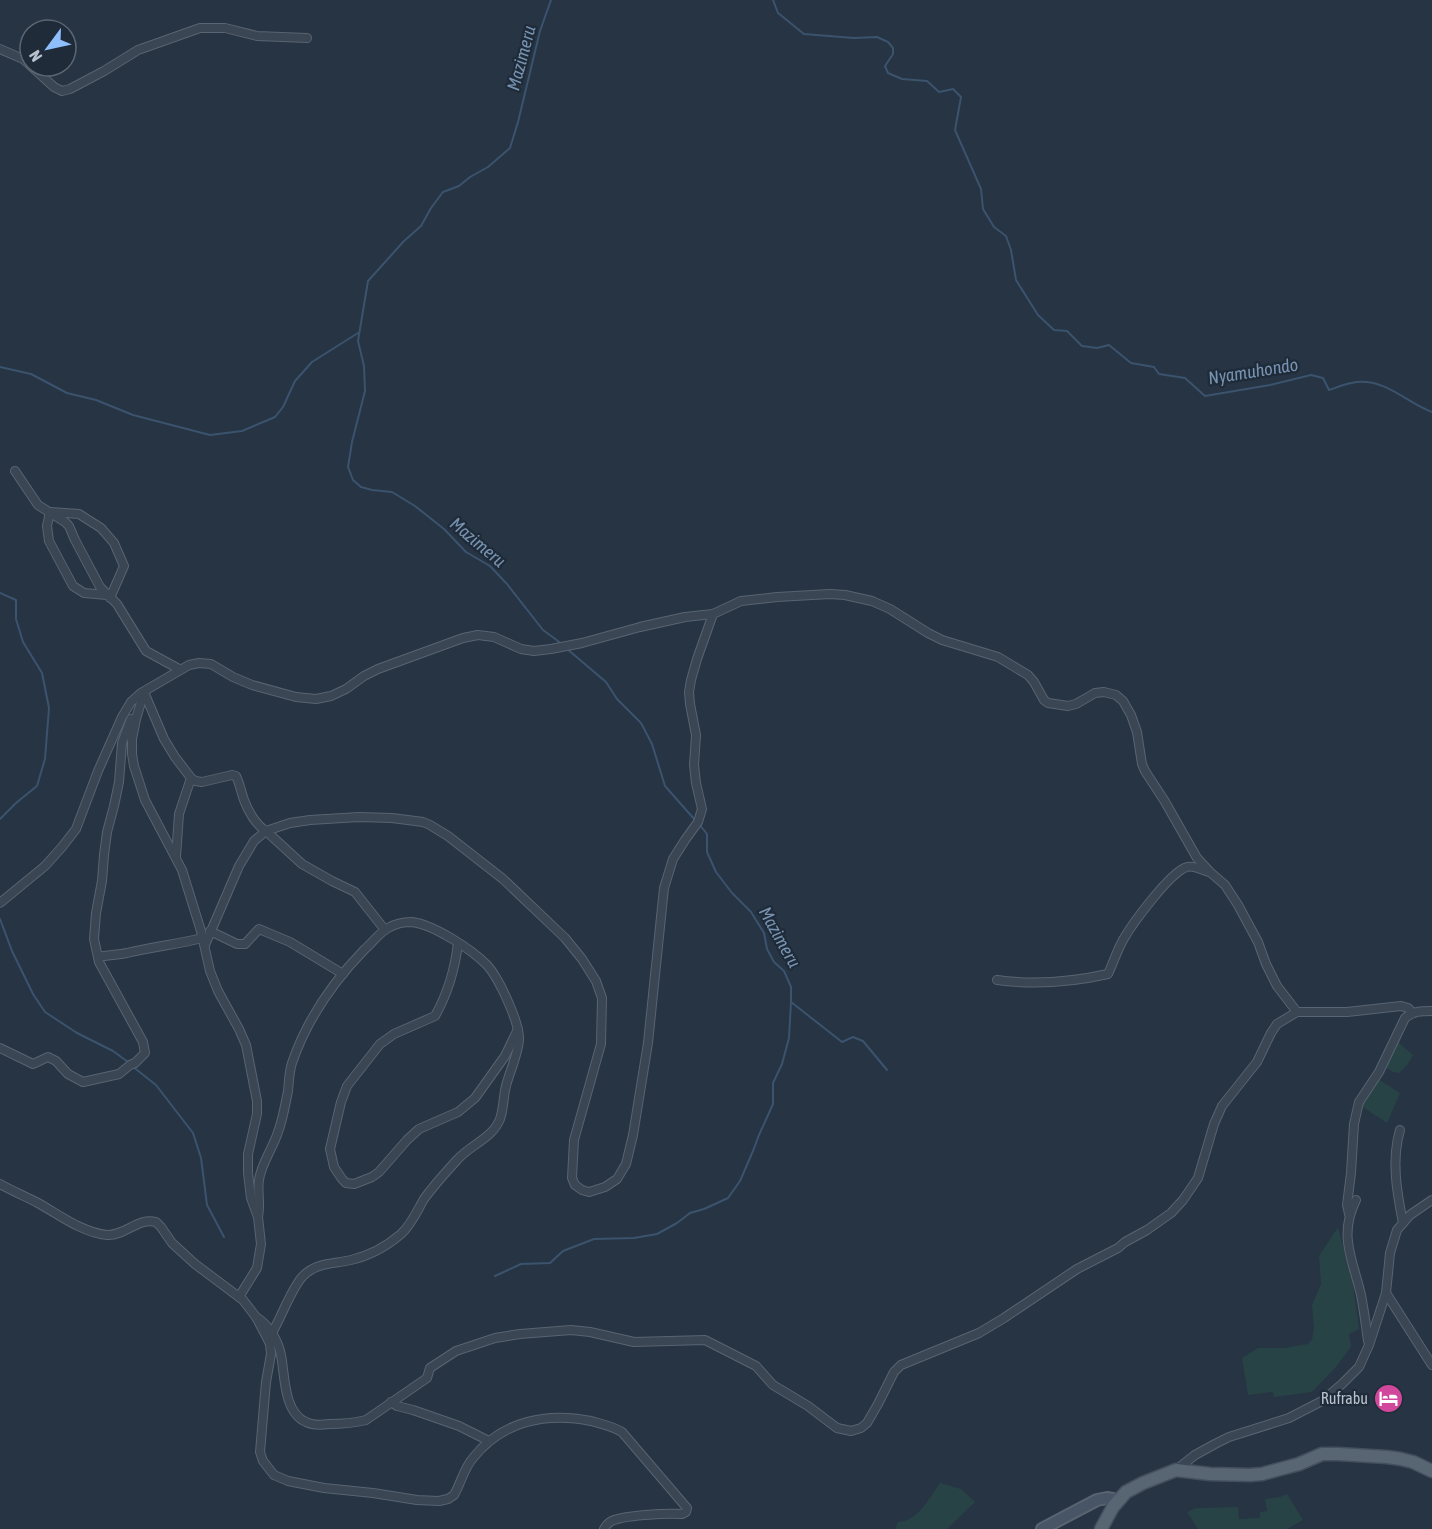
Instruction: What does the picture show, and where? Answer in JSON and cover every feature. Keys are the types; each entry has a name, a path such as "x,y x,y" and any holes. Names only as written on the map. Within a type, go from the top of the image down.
{"main road":[{"path":"1101,1529 1118,1500 1126,1492 1176,1470 1250,1475 1299,1464 1322,1454 1338,1454 1387,1456 1413,1462 1432,1471"},
{"path":"1042,1529 1097,1500 1107,1498 1118,1500"}],"street":[{"path":"44,78 62,91 70,89 138,50 200,28 225,28 257,36 307,38"},
{"path":"0,49 18,57"},
{"path":"15,471 37,504 69,526 96,580 117,604 146,651 179,669"},
{"path":"50,512 47,526 49,541 73,586 84,593 109,596"},
{"path":"50,512 79,514 101,528 114,543 124,566 109,596"},
{"path":"0,903 45,866 70,837 80,820 95,778 131,702 179,669 194,663 211,664 252,686 296,697 316,699 331,696 346,689 371,672 392,663 462,638 478,635 494,637 521,649 540,650 582,643 678,619 714,614 741,601 818,594 845,595 872,601 890,609 942,640 998,657 1028,675 1048,703 1068,706 1095,693 1104,692 1116,695 1123,701 1137,732 1145,771 1197,858 1225,885 1238,905 1258,942 1277,986 1297,1012"},
{"path":"204,942 239,866 254,841 266,831 290,823 359,817 392,818 430,825 448,836 503,879 565,938 596,981 602,998 601,1044 574,1140 572,1178 575,1185 589,1192 605,1187 616,1179 626,1164 633,1135 648,1043 664,888 673,859 698,822 702,809 694,765 696,735 689,692 697,659 714,614"},
{"path":"142,693 164,739 191,778 202,782 236,776 244,800 259,826 302,864 355,892 385,930"},
{"path":"142,693 131,746 133,761 145,800 187,883 210,971 246,1045 256,1092 257,1114 248,1154 248,1173 251,1198 258,1217 261,1239 259,1263 255,1274 239,1298"},
{"path":"0,1048 33,1064 48,1057 56,1061 68,1074 83,1082 119,1074 145,1053 143,1042 99,962 94,939 107,832 121,769 122,743 142,693"},
{"path":"176,858 179,814 191,778"},
{"path":"997,980 1057,981 1108,974 1124,940 1175,874 1190,866 1210,872"},
{"path":"258,1217 259,1178 284,1113 291,1065 316,1009 343,974 385,930 397,924 412,922 428,927 466,947 488,966 507,997 520,1039 505,1090 500,1120 492,1133 459,1157 400,1235 368,1254 350,1260 320,1265 304,1275 272,1333"},
{"path":"210,932 244,945 259,929 297,945 343,974"},
{"path":"98,957 204,942"},
{"path":"458,943 452,979 435,1016 394,1034 380,1044 347,1086 330,1149 332,1161 342,1179 352,1184 372,1177 419,1129 458,1112 475,1098 505,1056 518,1029"},
{"path":"0,1185 38,1202 55,1214 83,1228 100,1234 115,1234 143,1221 156,1222 172,1243 239,1298 272,1333 281,1355 288,1399 296,1414 310,1424 358,1422 369,1418 426,1378 430,1368 462,1349 495,1338 572,1330 634,1342 709,1341 756,1366 773,1384 837,1428 855,1431 867,1423 894,1372 901,1365 979,1333 1077,1269 1118,1248 1171,1213 1184,1200 1198,1178 1214,1124 1222,1106 1257,1062 1277,1024 1297,1012 1347,1012 1401,1006 1412,1012"},
{"path":"1349,1214 1347,1205 1354,1124 1359,1102 1379,1072 1405,1018 1412,1012 1432,1011"},
{"path":"1400,1130 1395,1158 1403,1223"},
{"path":"1356,1200 1349,1214 1348,1245 1369,1345"},
{"path":"1176,1470 1195,1455 1229,1437 1289,1418 1322,1401 1359,1367 1369,1345 1386,1293 1390,1253 1397,1230 1410,1215 1432,1200"},
{"path":"1386,1293 1432,1365"},
{"path":"256,1317 271,1349 260,1452 263,1461 277,1477 324,1488 439,1501 454,1495 473,1458 489,1441 519,1423 551,1418 574,1418 613,1427 622,1432 687,1508 682,1514 647,1514 620,1518 610,1521 604,1529"},
{"path":"391,1402 397,1407 417,1411 459,1426 489,1441"}],"green space":[{"path":"1397,1041 1413,1055 1399,1073 1384,1066"},
{"path":"1378,1079 1400,1093 1387,1123 1361,1106"},
{"path":"1338,1227 1353,1284 1359,1329 1349,1334 1351,1347 1312,1392 1274,1397 1273,1392 1248,1395 1242,1358 1258,1348 1284,1348 1308,1344 1312,1340 1314,1327 1312,1305 1321,1284 1319,1256"},
{"path":"940,1483 961,1489 975,1502 947,1529 895,1529 898,1522 912,1518 918,1513"},
{"path":"1287,1494 1303,1520 1287,1529 1198,1529 1187,1512 1196,1508 1238,1507 1239,1519 1260,1518 1260,1512 1267,1511 1265,1499"}],"waterway":[{"name":"Mazimeru","path":"551,0 540,31 510,148 488,167 459,186 443,192 421,226 404,241 368,281 358,341 364,366 365,391 348,467 353,480 361,487 392,492 415,506 444,529 466,552 490,566 543,630 562,644"},
{"name":"Nyamuhondo","path":"773,0 778,13 804,34 854,38 877,37 888,42 893,48 893,54 885,66 888,73 902,79 927,81 939,92 953,89 961,97 955,130 981,189 983,209 994,227 1006,236 1016,280 1038,315 1054,330 1067,331 1082,346 1097,348 1109,345 1131,363 1154,367 1159,374 1185,378 1205,396 1270,385 1311,375 1323,378 1329,390 1357,382 1377,384 1432,412"},
{"path":"0,367 31,374 67,393 96,400 133,415 210,435 242,431 275,417 283,407 295,381 312,362 358,333"},
{"path":"0,593 16,600 16,619 23,642 42,673 49,708 45,759 37,786 0,819"},
{"name":"Mazimeru","path":"566,648 606,682 617,699 641,723 652,744 665,786 695,820"},
{"name":"Mazimeru","path":"699,824 707,834 707,852 716,872 751,912 764,933 767,949 774,962 784,971 791,987 791,1002 842,1042 853,1037 863,1041 887,1070"},
{"path":"0,919 12,951 33,994 45,1012 128,1062"},
{"path":"495,1276 521,1264 550,1263 563,1251 594,1239 634,1238 657,1234 690,1213 728,1198 740,1181 773,1104 773,1083 782,1064 789,1038 791,1002"},
{"path":"132,1066 156,1085 193,1133 201,1158 207,1205 224,1237"}],"place":[{"name":"Rufrabu","path":"1389,1398"}]}
